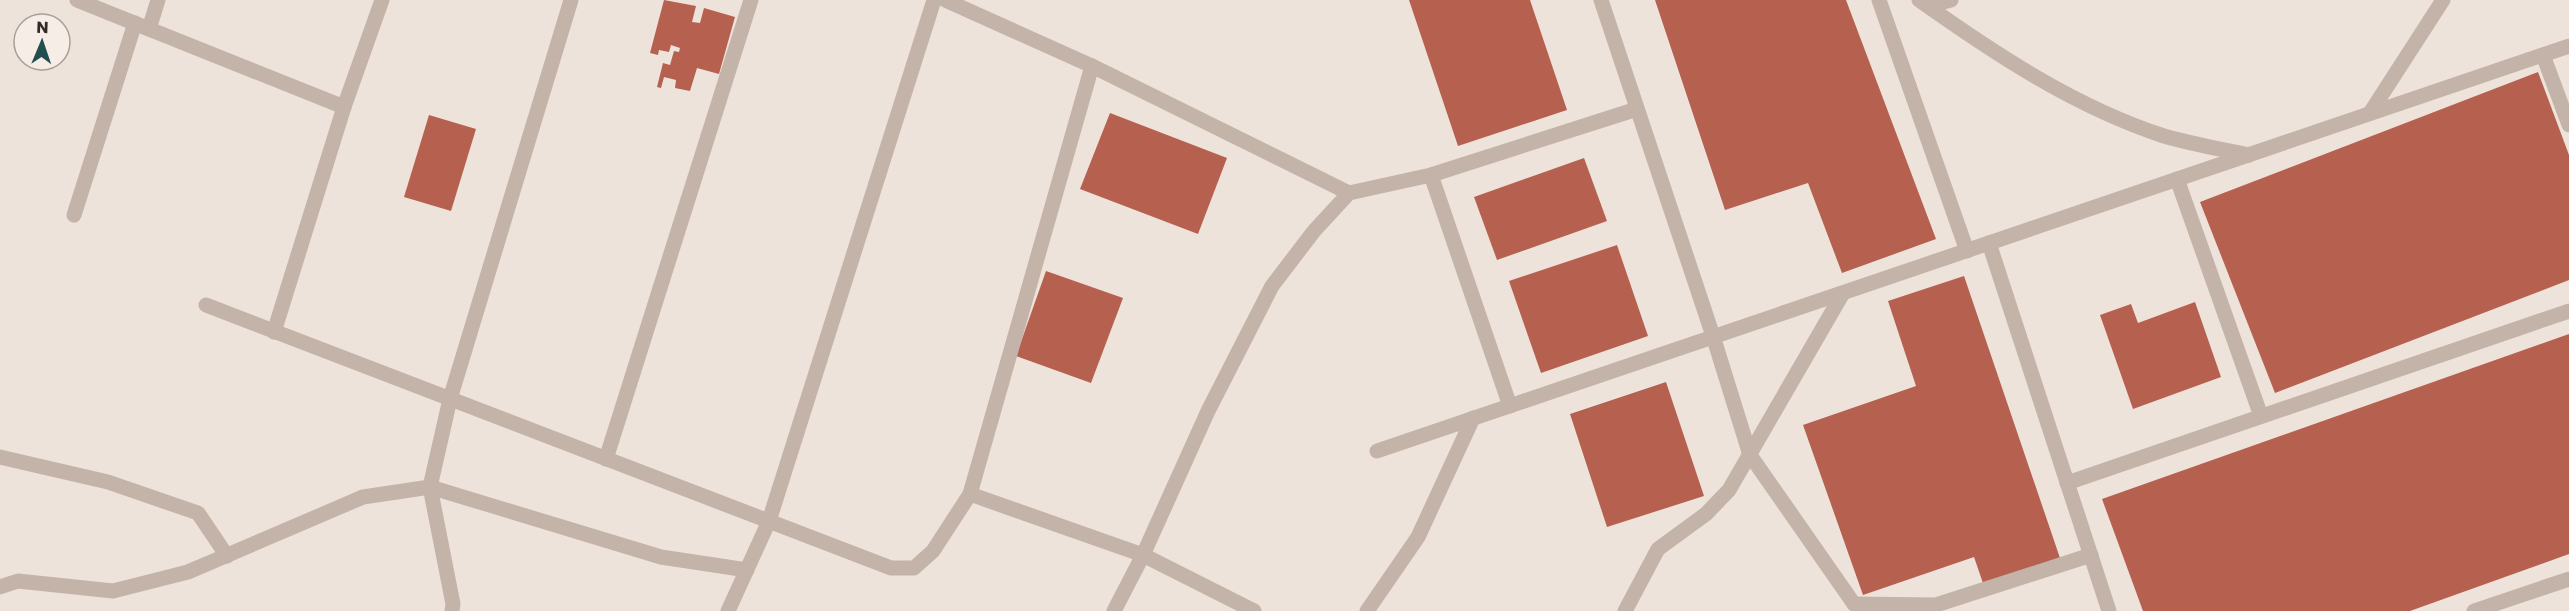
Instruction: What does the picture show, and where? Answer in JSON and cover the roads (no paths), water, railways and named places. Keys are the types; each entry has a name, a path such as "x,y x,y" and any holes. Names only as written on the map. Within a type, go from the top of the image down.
{"street":[{"path":"77,0 344,107"},
{"path":"74,215 142,26 158,0"},
{"path":"274,332 344,107 382,0"},
{"path":"452,611 453,604 430,487 450,399 571,0"},
{"path":"606,459 751,0"},
{"path":"728,611 769,521 934,0"},
{"path":"945,0 1092,66 1349,193"},
{"path":"1601,0 1713,336 1750,455 1852,608 1941,608 2091,555"},
{"path":"1879,0 1967,251"},
{"path":"1924,3 1951,0"},
{"path":"2370,113 2443,0"},
{"path":"1924,3 2054,89 2110,116 2166,136 2249,155"},
{"path":"1377,451 2569,46"},
{"path":"2543,55 2569,125"},
{"path":"206,305 891,568 914,568 933,551 970,494 1092,66"},
{"path":"1114,611 1143,555 1208,411 1272,286 1314,231 1349,193 1431,175 1637,109"},
{"path":"1431,175 1509,406"},
{"path":"2177,179 2261,416"},
{"path":"1989,243 2109,611"},
{"path":"1625,611 1658,549 1706,514 1729,490 1843,293"},
{"path":"2067,483 2569,311"},
{"path":"1367,611 1418,537 1473,418"},
{"path":"0,458 108,482 198,513 227,556"},
{"path":"0,587 18,581 113,591 188,572 363,497 430,487 661,557 747,570"},
{"path":"970,494 1143,555 1254,611"},
{"path":"2474,611 2569,579"}]}
